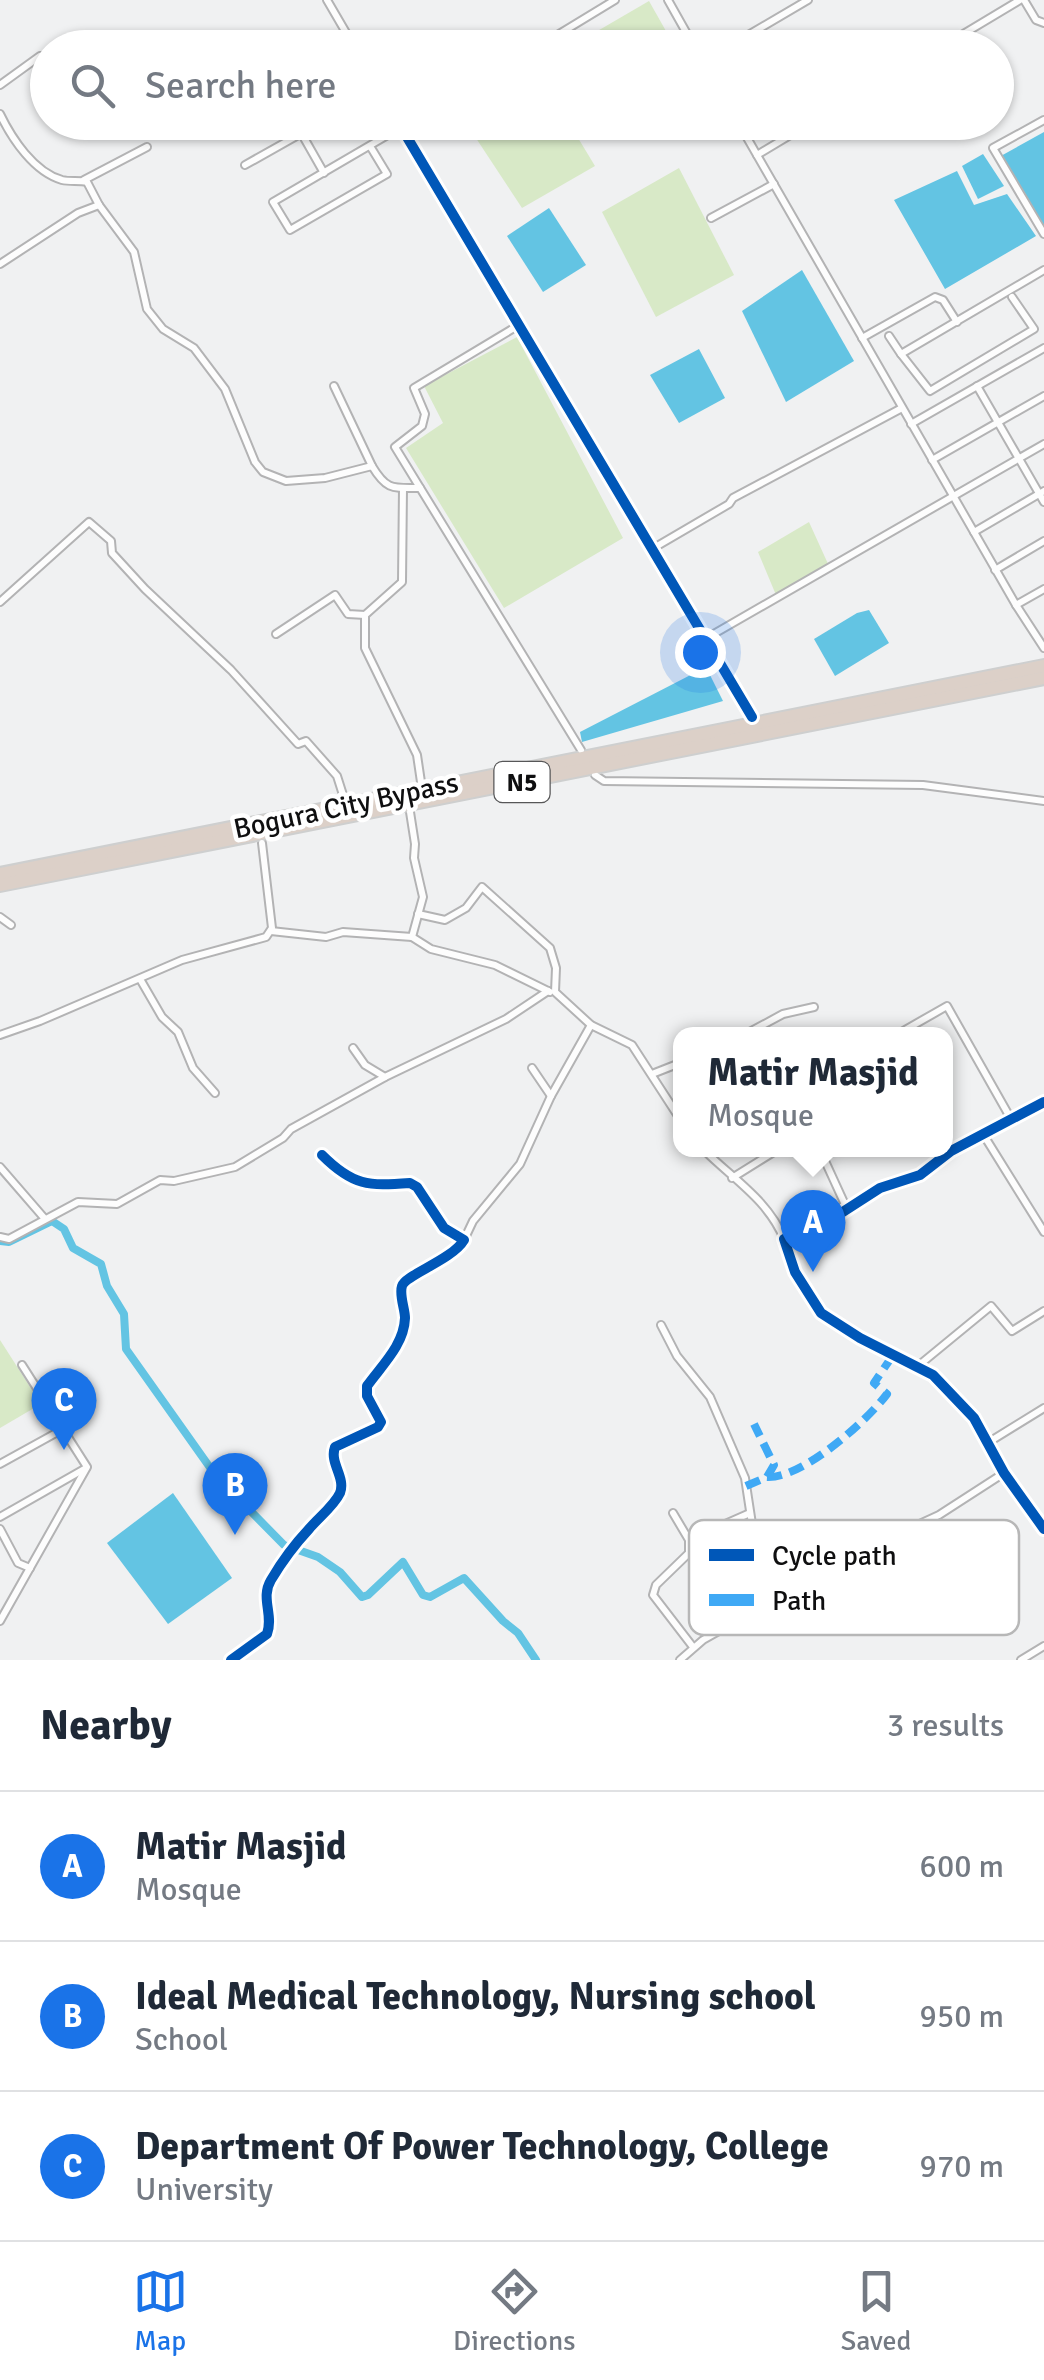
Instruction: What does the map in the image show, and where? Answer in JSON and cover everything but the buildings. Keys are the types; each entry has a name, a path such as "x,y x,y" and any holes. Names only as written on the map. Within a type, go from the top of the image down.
{"highway":[{"name":"Bogura City Bypass","path":"0,874 1044,666"},
{"name":"Bogura City Bypass","path":"0,885 1044,678"}],"street":[{"path":"327,0 344,30"},
{"path":"566,30 615,0"},
{"path":"668,0 686,30"},
{"path":"757,30 808,0"},
{"path":"971,30 1022,0 1036,20 1044,22"},
{"path":"0,85 30,63"},
{"path":"0,114 11,136 30,158 64,181 84,180 147,146"},
{"path":"1014,136 1044,120"},
{"path":"245,165 291,140"},
{"path":"305,140 324,172"},
{"path":"370,146 386,174 290,230 273,202 379,140"},
{"path":"409,140 752,717"},
{"path":"748,140 995,570 1044,648"},
{"path":"757,155 782,140"},
{"path":"1008,140 993,148 1044,234"},
{"path":"84,180 134,252 147,309 163,329 194,348 226,389 255,462 264,472 286,481 324,478 372,466"},
{"path":"712,218 774,184"},
{"path":"0,264 78,213 99,205"},
{"path":"901,354 1044,270"},
{"path":"862,338 935,297 944,300 957,322"},
{"path":"889,336 930,391 1034,329 1012,297"},
{"path":"519,325 414,388 425,414 422,426 395,447 581,750"},
{"path":"911,424 1044,348"},
{"path":"334,386 381,482 393,488 420,488"},
{"path":"974,532 1042,496 977,386"},
{"path":"932,460 1044,396"},
{"path":"652,549 733,498 902,408"},
{"path":"706,639 1044,444"},
{"path":"276,634 335,595 348,614 365,615 402,582 403,488"},
{"path":"0,602 88,522 111,541 112,553 146,589 231,670 298,744 306,741 337,776 344,798"},
{"path":"995,570 1044,541"},
{"path":"1016,605 1044,589"},
{"path":"365,615 365,648 417,755 422,782"},
{"path":"595,775 604,782 922,785 1044,801"},
{"path":"410,812 414,858 424,898 412,937"},
{"path":"262,842 271,932"},
{"path":"418,914 445,920 466,908 482,888 550,948 556,968 552,992"},
{"path":"0,917 11,926"},
{"path":"271,932 326,937 343,932 412,937 431,949 495,965 552,992 591,1025 632,1044 673,1107"},
{"path":"0,1035 182,960 266,937 271,932"},
{"path":"140,979 162,1017 178,1032 193,1068 215,1093"},
{"path":"0,1236 9,1239 78,1202 117,1204 160,1180 174,1181 235,1166 283,1138 291,1129 552,992"},
{"path":"910,1027 947,1006 1011,1119"},
{"path":"767,1027 797,1009 814,1007"},
{"path":"231,1660 243,1657 267,1634 270,1615 265,1594 282,1565 341,1490 332,1454 335,1447 378,1427 380,1422 366,1396 367,1386 402,1338 405,1317 401,1288 405,1280 449,1257 520,1164 551,1096 591,1025"},
{"path":"352,1048 384,1078"},
{"path":"652,1074 673,1066"},
{"path":"532,1068 551,1096"},
{"path":"953,1153 1044,1102"},
{"path":"982,1134 1044,1232"},
{"path":"322,1155 360,1184 410,1183 444,1228 464,1240"},
{"path":"711,1157 755,1194 776,1219 796,1272 820,1313 933,1375 974,1418 1004,1473 1044,1528"},
{"path":"732,1178 766,1157"},
{"path":"823,1157 847,1209"},
{"path":"784,1239 820,1226 880,1188 920,1174 946,1157"},
{"path":"0,1167 45,1220"},
{"path":"918,1366 991,1306 1012,1331 1044,1311"},
{"path":"660,1325 676,1356 710,1398 745,1478 751,1520"},
{"path":"22,1365 87,1467"},
{"path":"989,1442 1044,1408"},
{"path":"0,1464 64,1428"},
{"path":"0,1517 87,1467"},
{"path":"0,1621 87,1467"},
{"path":"930,1520 1004,1473"},
{"path":"734,1520 750,1513"},
{"path":"673,1514 689,1540 688,1554 653,1590 660,1607 692,1647"},
{"path":"0,1530 18,1562 30,1568"},
{"path":"680,1660 713,1635"},
{"path":"1021,1660 1044,1646"}],"green space":[{"path":"649,1 665,30 599,30"},
{"path":"477,140 579,140 595,166 522,208"},
{"path":"679,168 734,275 656,317 602,212"},
{"path":"517,337 623,538 504,608 406,448 443,423 424,386"},
{"path":"809,522 829,566 776,595 758,552"},
{"path":"0,1340 41,1404 0,1428"}],"water":[{"path":"1044,132 1044,230 999,157"},
{"path":"983,154 1004,186 978,199 962,166"},
{"path":"957,171 974,205 1007,194 1036,236 945,289 894,200"},
{"path":"549,208 586,265 543,292 507,236"},
{"path":"802,270 854,361 786,402 742,311"},
{"path":"699,349 725,398 679,423 650,375"},
{"path":"869,610 889,643 835,676 814,639"},
{"path":"706,667 723,701 582,742 580,732"},
{"path":"173,1493 232,1578 168,1624 107,1543"}],"waterway":[{"path":"0,1241 9,1242 52,1221 64,1229 73,1248 101,1264 107,1286 124,1314 126,1349 216,1476 284,1545 318,1557 340,1572 362,1597 403,1562 423,1595 430,1597 464,1578 518,1633 536,1660"}],"marked path":[{"path":"767,1477 798,1469 815,1459 865,1419 887,1394 874,1383 893,1355"},
{"path":"746,1486 767,1477 774,1465 754,1424"}],"cycle path":[{"path":"409,140 752,717"},
{"path":"953,1150 1044,1102"},
{"path":"231,1660 267,1634 267,1593 271,1580 293,1547 340,1493 335,1447 381,1422 367,1396 367,1386 401,1337 405,1318 402,1286 464,1240 444,1228 417,1187 410,1183 362,1182 343,1173 322,1155"},
{"path":"943,1157 920,1175 880,1188 821,1226 784,1239 795,1272 821,1313 933,1375 974,1418 1004,1473 1044,1529"}],"place":[{"name":"Matir Masjid","path":"813,1272"},
{"name":"Department Of Power Technology, College","path":"64,1450"},
{"name":"Ideal Medical Technology, Nursing school","path":"235,1535"}]}
